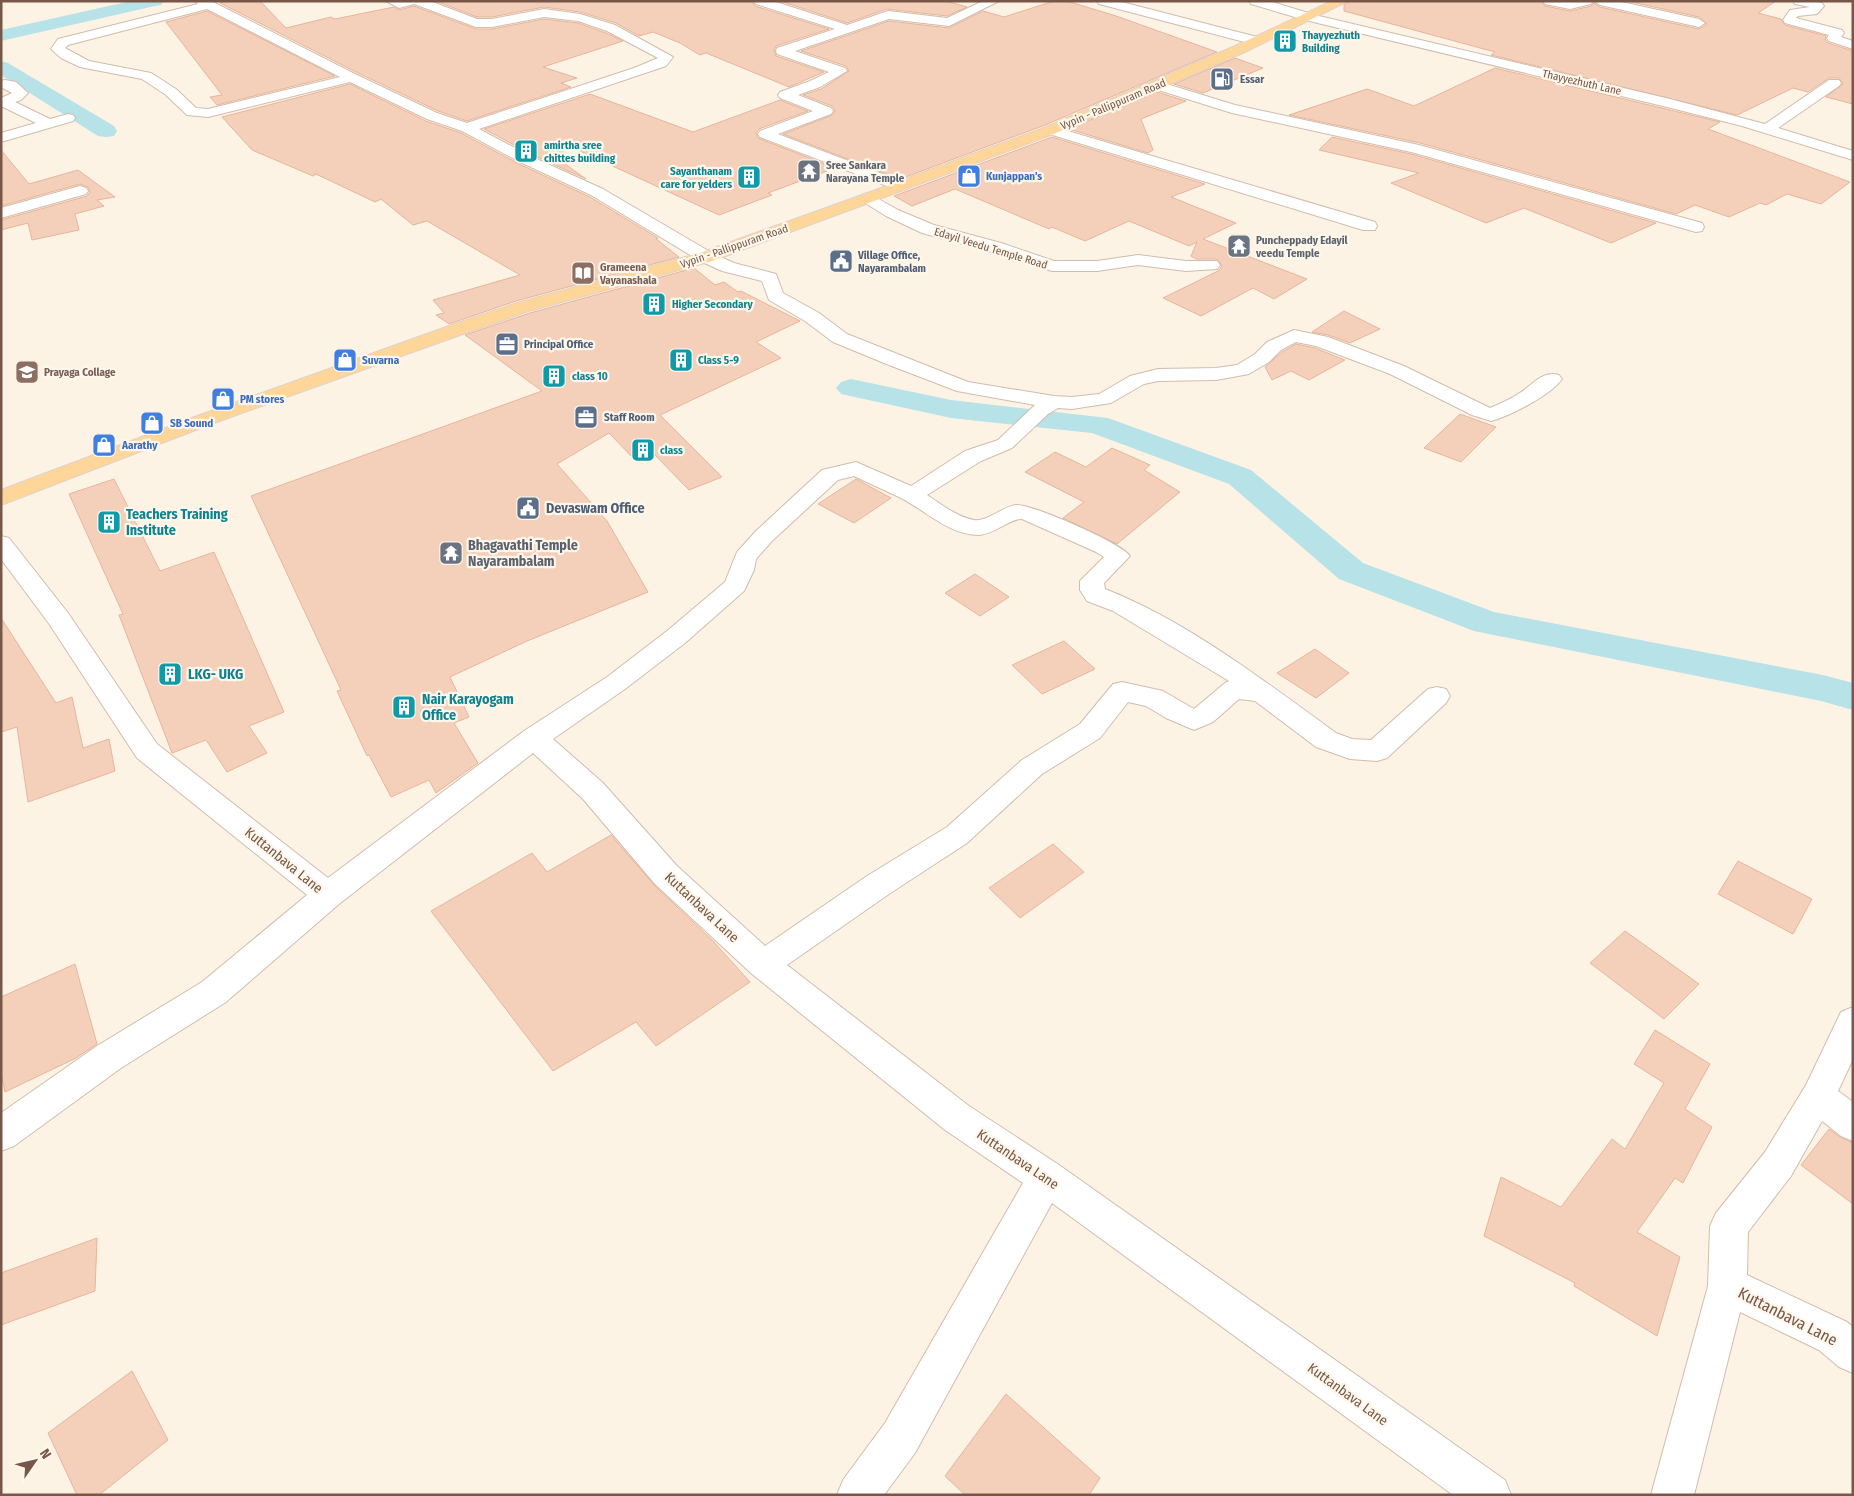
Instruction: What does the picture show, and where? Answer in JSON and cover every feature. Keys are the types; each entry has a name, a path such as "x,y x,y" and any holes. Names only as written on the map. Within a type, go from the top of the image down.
{"main road":[{"name":"Vypin - Pallippuram Road","path":"1,498 206,419 523,306 706,258 1051,130 1256,41 1309,17 1335,2"}],"street":[{"path":"392,1 399,4 410,1"},
{"path":"418,1 476,23 492,23 540,7 611,28 638,44 666,57 661,63 467,128"},
{"path":"760,1 847,29"},
{"path":"1103,1 1256,41"},
{"name":"Thayyezhuth Lane","path":"1255,1 1309,17 1661,101 1767,129 1853,156"},
{"path":"1549,1 1570,5 1586,1"},
{"path":"1600,1 1699,23"},
{"path":"1799,1 1818,6 1814,11 1794,13 1789,20 1834,31 1838,33 1833,38 1853,45"},
{"path":"900,186 766,134 826,111 785,95 840,72 776,49 888,15 949,22 989,2"},
{"path":"352,78 217,111 192,112 170,92 146,76 85,64 66,56 57,49 62,42 205,3 352,78 432,116 467,128 525,159 597,192 670,234 706,258 728,267 770,278 775,296 812,317 840,338 964,387 1047,406 1104,398 1137,380 1158,375 1216,374 1242,370 1262,358 1274,346 1294,336 1321,342 1396,370 1479,411 1491,415 1535,393 1543,383 1552,379"},
{"path":"7,83 21,93 3,102 48,124"},
{"path":"1767,129 1834,83"},
{"path":"1158,85 1232,109 1414,148 1696,227"},
{"path":"1,138 68,118"},
{"path":"1051,130 1369,226"},
{"path":"1,213 80,191"},
{"name":"Edayil Veedu Temple Road","path":"868,198 892,213 928,229 1052,266 1097,266 1138,260 1186,266 1211,265"},
{"path":"912,495 973,456 1005,444 1047,406"},
{"path":"534,738 616,683 676,637 735,586 745,557 764,536 830,475 856,468 912,495 941,514 972,527 983,528 1009,514 1017,512 1035,517 1106,547 1118,556 1092,581 1092,590 1096,595 1122,605 1163,628 1235,673 1257,692 1326,740 1350,749 1377,750 1437,696"},
{"name":"Kuttanbava Lane","path":"1,543 59,619 147,751 328,895 534,738 593,791 666,875 763,964 957,1118 1046,1177 1490,1495"},
{"path":"763,964 878,885 957,835 1004,790 1032,767 1090,731 1122,691 1154,698 1194,720 1204,716 1234,688 1257,692"},
{"path":"1,1134 109,1057 214,992 290,930 328,895"},
{"path":"1727,1286 1729,1226 1778,1164 1818,1096 1853,1022"},
{"path":"1818,1096 1853,1124"},
{"path":"858,1495 900,1438 1046,1177"},
{"name":"Kuttanbava Lane","path":"1672,1495 1727,1286 1833,1336 1853,1352"}],"building":[{"path":"229,1 260,1 286,28 331,17 335,19 394,7 399,10 414,6 476,29 492,29 544,19 578,23 623,41 543,67 577,78 561,83 571,87 467,121 438,111 358,73 220,3"},
{"path":"436,1 752,1 755,6 829,29 776,46 774,50 776,56 824,72 789,87 706,53 700,55 680,43 653,32 639,36 616,23 580,12 544,7 492,17 477,17"},
{"path":"780,1 946,1 967,7 947,16 887,9 847,23"},
{"path":"1054,1 1067,1 1116,16 1217,52 1045,125 900,179 783,134 833,115 835,110 832,106 803,95 821,89 849,71 846,66 801,51 889,21 949,28 983,11 1004,17"},
{"path":"1350,1 1541,1 1545,6 1570,11 1591,6 1594,3 1600,7 1699,29 1707,24 1699,17 1627,1 1776,1 1758,13 1781,19 1785,25 1826,36 1825,39 1828,43 1853,51 1853,104 1826,97 1843,84 1839,78 1829,78 1808,92 1793,88 1737,115 1491,55 1495,52 1344,11 1344,5"},
{"path":"207,11 335,76 217,105 210,97 222,95 166,22"},
{"path":"1235,58 1263,68 1203,93 1174,84"},
{"path":"1495,68 1720,122 1708,129 1850,182 1821,204 1787,194 1766,205 1760,203 1729,217 1695,205 1676,214 1420,143 1289,115 1367,89 1414,106"},
{"path":"350,84 426,121 461,133 519,164 590,197 658,238 656,239 679,257 516,301 449,324 436,315 444,313 433,300 520,275 427,221 413,225 381,199 375,202 316,174 313,176 252,150 222,117"},
{"path":"1157,92 1186,101 1141,119 1153,150 1148,153 1069,129"},
{"path":"590,94 693,132 780,100 808,111 759,129 756,133 758,138 835,168 768,193 772,195 719,215 567,145 558,159 586,179 531,154 484,129"},
{"path":"1052,137 1205,184 1171,197 1236,223 1203,239 1307,279 1274,299 1253,288 1201,316 1163,298 1218,271 1222,266 1217,259 1196,259 1191,256 1197,242 1189,246 1129,221 1085,241 1052,227 1049,229 955,189 912,206 894,196"},
{"path":"1332,137 1411,154 1656,223 1611,243 1524,208 1486,223 1391,183 1419,173 1319,150"},
{"path":"1,150 29,184 78,170 115,197 97,200 104,206 75,214 79,230 32,240 28,223 1,230 1,220 87,196 90,192 88,187 80,184 1,206"},
{"path":"694,268 715,285 724,282 738,292 741,291 800,321 756,342 781,358 660,415 722,477 689,490 653,453 635,460 609,433 557,464 607,521 648,592 527,641 450,677 469,717 454,723 478,763 436,793 429,780 391,797 369,755 367,756 337,691 341,690 251,496 542,391 465,335 530,313"},
{"path":"1344,311 1380,329 1350,343 1328,335 1312,332"},
{"path":"1296,344 1315,348 1345,360 1309,380 1291,371 1272,380 1265,367 1282,352"},
{"path":"1460,414 1496,427 1461,462 1424,448"},
{"path":"1112,448 1150,465 1144,470 1180,492 1117,544 1063,518 1084,502 1025,472 1055,452 1086,467"},
{"path":"114,479 160,571 214,552 284,712 249,726 267,753 227,772 206,740 172,753 119,615 123,614 69,494"},
{"path":"856,479 891,498 854,523 818,504"},
{"path":"975,574 1009,597 980,616 945,593"},
{"path":"1,618 56,703 72,697 83,748 109,739 115,771 28,802 17,727 1,732"},
{"path":"1064,641 1095,669 1042,694 1012,665"},
{"path":"1315,649 1349,673 1316,698 1277,673"},
{"path":"611,835 654,885 713,941 750,982 656,1046 636,1022 553,1071 431,911 532,853 547,872"},
{"path":"1053,844 1084,872 1020,918 989,888"},
{"path":"1738,861 1812,899 1793,934 1718,894"},
{"path":"1625,931 1699,984 1664,1019 1590,963"},
{"path":"75,964 97,1044 76,1058 5,1092 1,1073 1,997"},
{"path":"1655,1030 1710,1064 1685,1109 1712,1127 1683,1183 1675,1178 1637,1232 1680,1257 1657,1336 1574,1286 1575,1283 1484,1236 1501,1177 1561,1207 1612,1139 1625,1149 1664,1083 1634,1064"},
{"path":"1829,1129 1853,1143 1853,1204 1801,1165"},
{"path":"97,1238 95,1291 1,1325 1,1273"},
{"path":"132,1371 168,1440 99,1495 77,1495 48,1433"},
{"path":"1006,1394 1100,1478 1089,1495 965,1495 945,1476"}],"waterway":[{"path":"1,36 155,1"},
{"path":"1,67 106,131"},
{"path":"851,388 951,409 1097,424 1240,477 1351,571 1487,623 1823,688 1853,697"}],"place":[{"name":"Thayyezhuth Building","path":"1285,41"},
{"name":"Essar","path":"1222,79"},
{"name":"amirtha sree chittes building","path":"526,151"},
{"name":"Sree Sankara Narayana Temple","path":"809,171"},
{"name":"Kunjappan's","path":"969,176"},
{"name":"Sayanthanam care for yelders","path":"749,177"},
{"name":"Puncheppady Edayil veedu Temple","path":"1239,246"},
{"name":"Village Office, Nayarambalam","path":"841,261"},
{"name":"Grameena Vayanashala","path":"583,273"},
{"name":"Higher Secondary","path":"654,304"},
{"name":"Principal Office","path":"507,344"},
{"name":"Suvarna","path":"345,360"},
{"name":"Class 5-9","path":"681,360"},
{"name":"Prayaga Collage","path":"27,372"},
{"name":"class 10","path":"554,376"},
{"name":"PM stores","path":"223,399"},
{"name":"Staff Room","path":"586,417"},
{"name":"SB Sound","path":"152,423"},
{"name":"Aarathy","path":"104,445"},
{"name":"class","path":"643,450"},
{"name":"Devaswam Office","path":"528,508"},
{"name":"Teachers Training Institute","path":"109,522"},
{"name":"Bhagavathi Temple Nayarambalam","path":"451,553"},
{"name":"LKG- UKG","path":"170,674"},
{"name":"Nair Karayogam Office","path":"404,707"}]}
